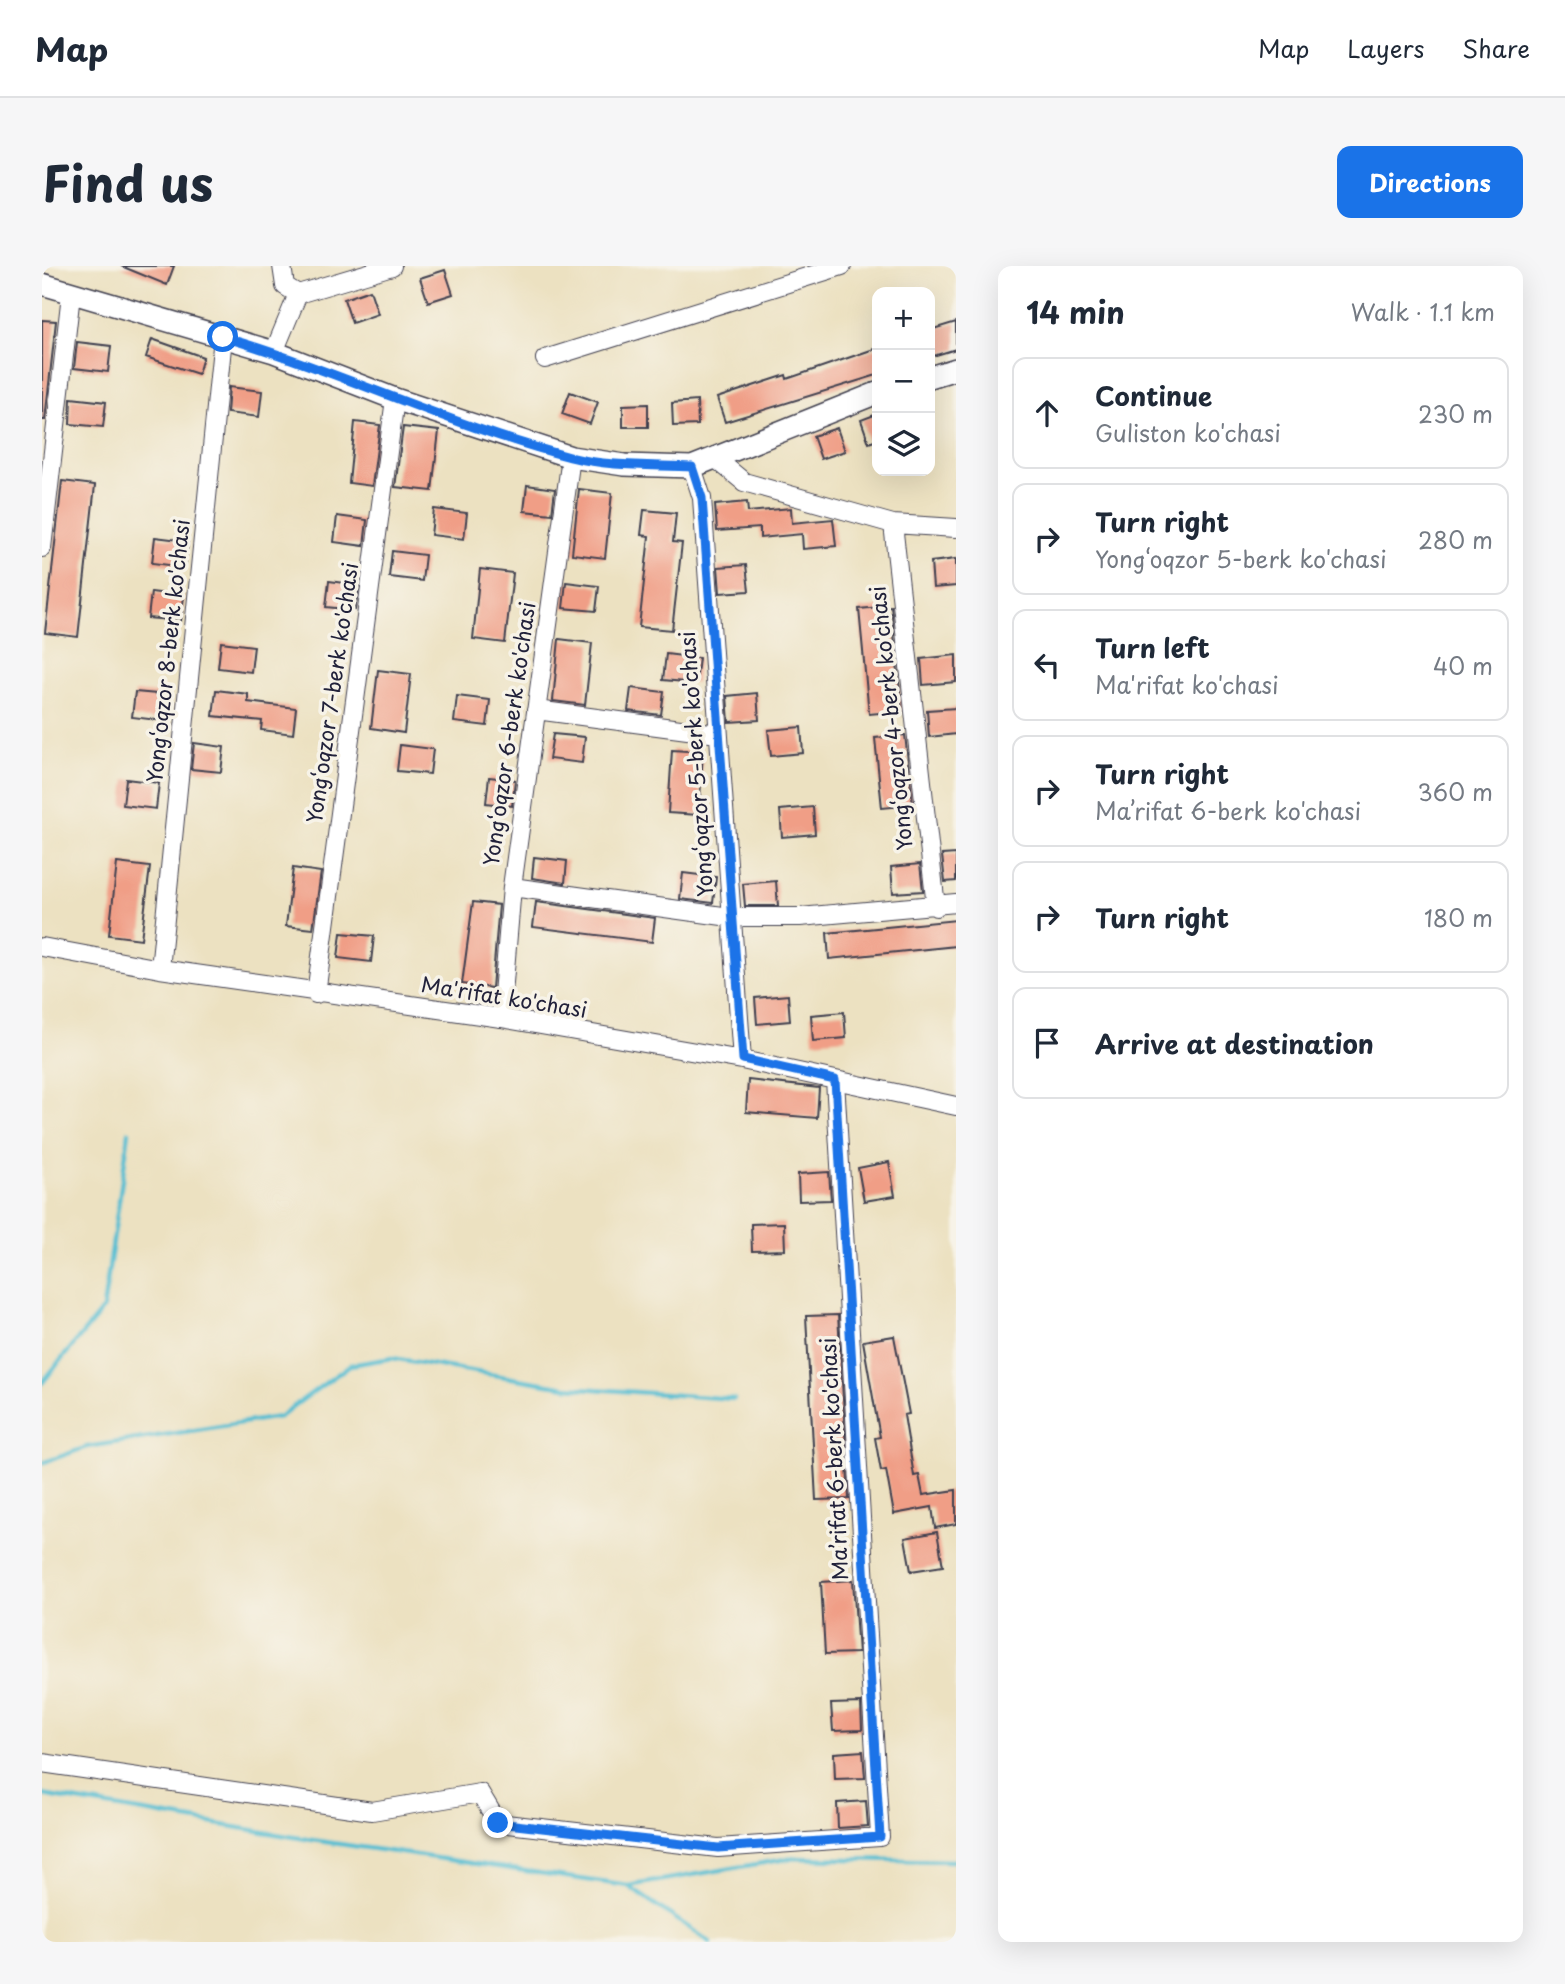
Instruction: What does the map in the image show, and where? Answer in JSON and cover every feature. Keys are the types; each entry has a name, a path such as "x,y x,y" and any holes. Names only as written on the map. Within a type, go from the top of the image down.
{"main road":[{"path":"42,284 274,352 395,399 571,457 625,465 692,467 872,395"},
{"path":"935,375 956,369"}],"street":[{"path":"282,266 285,286 298,294 392,266"},
{"path":"545,359 842,266"},
{"path":"42,548 71,294"},
{"path":"274,352 298,294"},
{"name":"Yong‘oqzor 8-berk ko'chasi","path":"160,969 223,337"},
{"name":"Yong‘oqzor 7-berk ko'chasi","path":"316,994 395,399"},
{"name":"Yong‘oqzor 6-berk ko'chasi","path":"501,1018 512,887 571,457"},
{"path":"715,458 744,482 893,524 956,528"},
{"name":"Yong‘oqzor 5-berk ko'chasi","path":"692,467 702,498 730,917 743,1059"},
{"name":"Yong‘oqzor 4-berk ko'chasi","path":"893,524 936,907"},
{"path":"536,710 718,734"},
{"path":"512,887 730,917 800,917 936,907 956,903"},
{"name":"Ma'rifat ko'chasi","path":"42,947 316,994 501,1018 743,1059 956,1106"},
{"name":"Ma’rifat 6-berk ko'chasi","path":"42,1763 372,1811 480,1793 498,1823 718,1848 880,1837 835,1080"}],"building":[{"path":"121,266 174,266 167,285"},
{"path":"445,270 453,294 428,302 420,278"},
{"path":"370,290 378,314 352,323 344,299"},
{"path":"42,320 56,321 45,420 42,420"},
{"path":"956,322 956,349 935,355 935,328"},
{"path":"152,339 203,357 198,374 146,357"},
{"path":"77,342 111,346 108,372 74,368"},
{"path":"872,350 872,377 725,422 717,398 786,375 787,379"},
{"path":"229,387 262,391 259,417 227,413"},
{"path":"570,392 598,402 590,424 562,414"},
{"path":"71,398 106,402 103,427 70,424"},
{"path":"697,401 698,425 673,426 672,403"},
{"path":"648,404 648,427 623,427 623,405"},
{"path":"872,416 872,442 869,443 861,420"},
{"path":"355,422 380,425 372,486 349,483"},
{"path":"403,427 439,431 432,491 395,487"},
{"path":"837,428 845,451 821,459 813,436"},
{"path":"62,481 95,485 78,637 45,633"},
{"path":"527,485 555,489 552,514 524,511"},
{"path":"579,489 612,493 605,558 572,554"},
{"path":"747,502 748,512 791,508 792,523 833,519 836,546 803,549 802,534 760,538 760,528 717,531 715,505"},
{"path":"434,509 467,513 464,539 431,535"},
{"path":"644,510 676,513 673,542 682,543 672,630 639,627 649,536 641,535"},
{"path":"337,516 367,520 364,546 334,542"},
{"path":"155,537 188,541 185,567 152,563"},
{"path":"392,551 425,555 422,581 389,577"},
{"path":"956,559 956,586 933,588 931,562"},
{"path":"746,565 749,591 720,593 718,567"},
{"path":"480,569 513,573 505,643 473,639"},
{"path":"329,581 359,585 355,610 326,607"},
{"path":"566,582 599,586 596,611 563,608"},
{"path":"151,592 184,596 181,621 148,618"},
{"path":"891,606 902,711 869,714 859,609"},
{"path":"559,639 592,643 585,705 553,701"},
{"path":"221,642 254,646 251,672 218,668"},
{"path":"666,654 699,658 696,683 663,680"},
{"path":"956,655 956,682 923,685 921,659"},
{"path":"378,670 411,674 404,733 371,728"},
{"path":"631,688 664,692 661,715 628,711"},
{"path":"216,690 248,694 248,702 296,708 293,734 261,730 262,721 213,716"},
{"path":"135,692 168,695 165,721 132,717"},
{"path":"757,693 759,720 729,722 727,696"},
{"path":"457,696 490,700 487,726 454,722"},
{"path":"956,708 956,734 929,737 927,710"},
{"path":"801,727 803,753 771,756 768,730"},
{"path":"553,734 585,737 582,763 549,759"},
{"path":"905,735 913,805 882,808 875,738"},
{"path":"194,743 224,747 221,772 191,769"},
{"path":"400,745 433,749 430,774 397,771"},
{"path":"672,750 703,752 699,815 668,813"},
{"path":"489,777 515,780 512,806 486,803"},
{"path":"126,779 159,783 156,809 123,805"},
{"path":"813,807 815,834 782,837 780,810"},
{"path":"956,854 956,881 945,882 942,855"},
{"path":"534,857 567,861 565,883 532,878"},
{"path":"117,863 150,867 141,939 109,935"},
{"path":"920,864 923,891 893,893 891,867"},
{"path":"293,868 321,872 313,929 286,926"},
{"path":"683,873 716,877 713,903 680,899"},
{"path":"776,881 778,906 745,906 743,884"},
{"path":"473,902 499,905 492,988 462,984"},
{"path":"536,902 655,918 652,942 533,927"},
{"path":"956,920 956,946 829,959 827,933"},
{"path":"341,933 374,936 371,962 338,958"},
{"path":"788,995 790,1021 757,1024 755,998"},
{"path":"844,1012 846,1038 813,1041 811,1015"},
{"path":"748,1080 819,1088 817,1118 746,1112"},
{"path":"889,1162 895,1196 864,1201 858,1168"},
{"path":"829,1172 831,1200 799,1201 798,1174"},
{"path":"784,1223 785,1250 752,1251 751,1224"},
{"path":"838,1315 849,1499 816,1500 806,1316"},
{"path":"894,1336 909,1414 904,1415 914,1476 919,1475 923,1495 956,1490 956,1524 935,1528 932,1507 894,1514 886,1470 881,1471 875,1438 880,1437 863,1341"},
{"path":"937,1532 943,1566 911,1571 905,1538"},
{"path":"853,1580 858,1653 825,1654 821,1582"},
{"path":"861,1703 862,1730 833,1731 831,1704"},
{"path":"863,1751 865,1778 835,1779 834,1753"},
{"path":"866,1801 868,1826 838,1828 837,1803"}],"waterway":[{"path":"42,1383 103,1309 129,1132"},
{"path":"42,1463 87,1447 279,1417 350,1365 392,1358 566,1387 734,1399"},
{"path":"42,1795 312,1840 628,1886 792,1858 956,1861"},
{"path":"628,1886 710,1942"}],"route":[{"path":"223,337 274,352 395,399 571,457 625,465 692,467 702,498 730,917 743,1059 835,1080 880,1837 718,1848 498,1823"}]}
